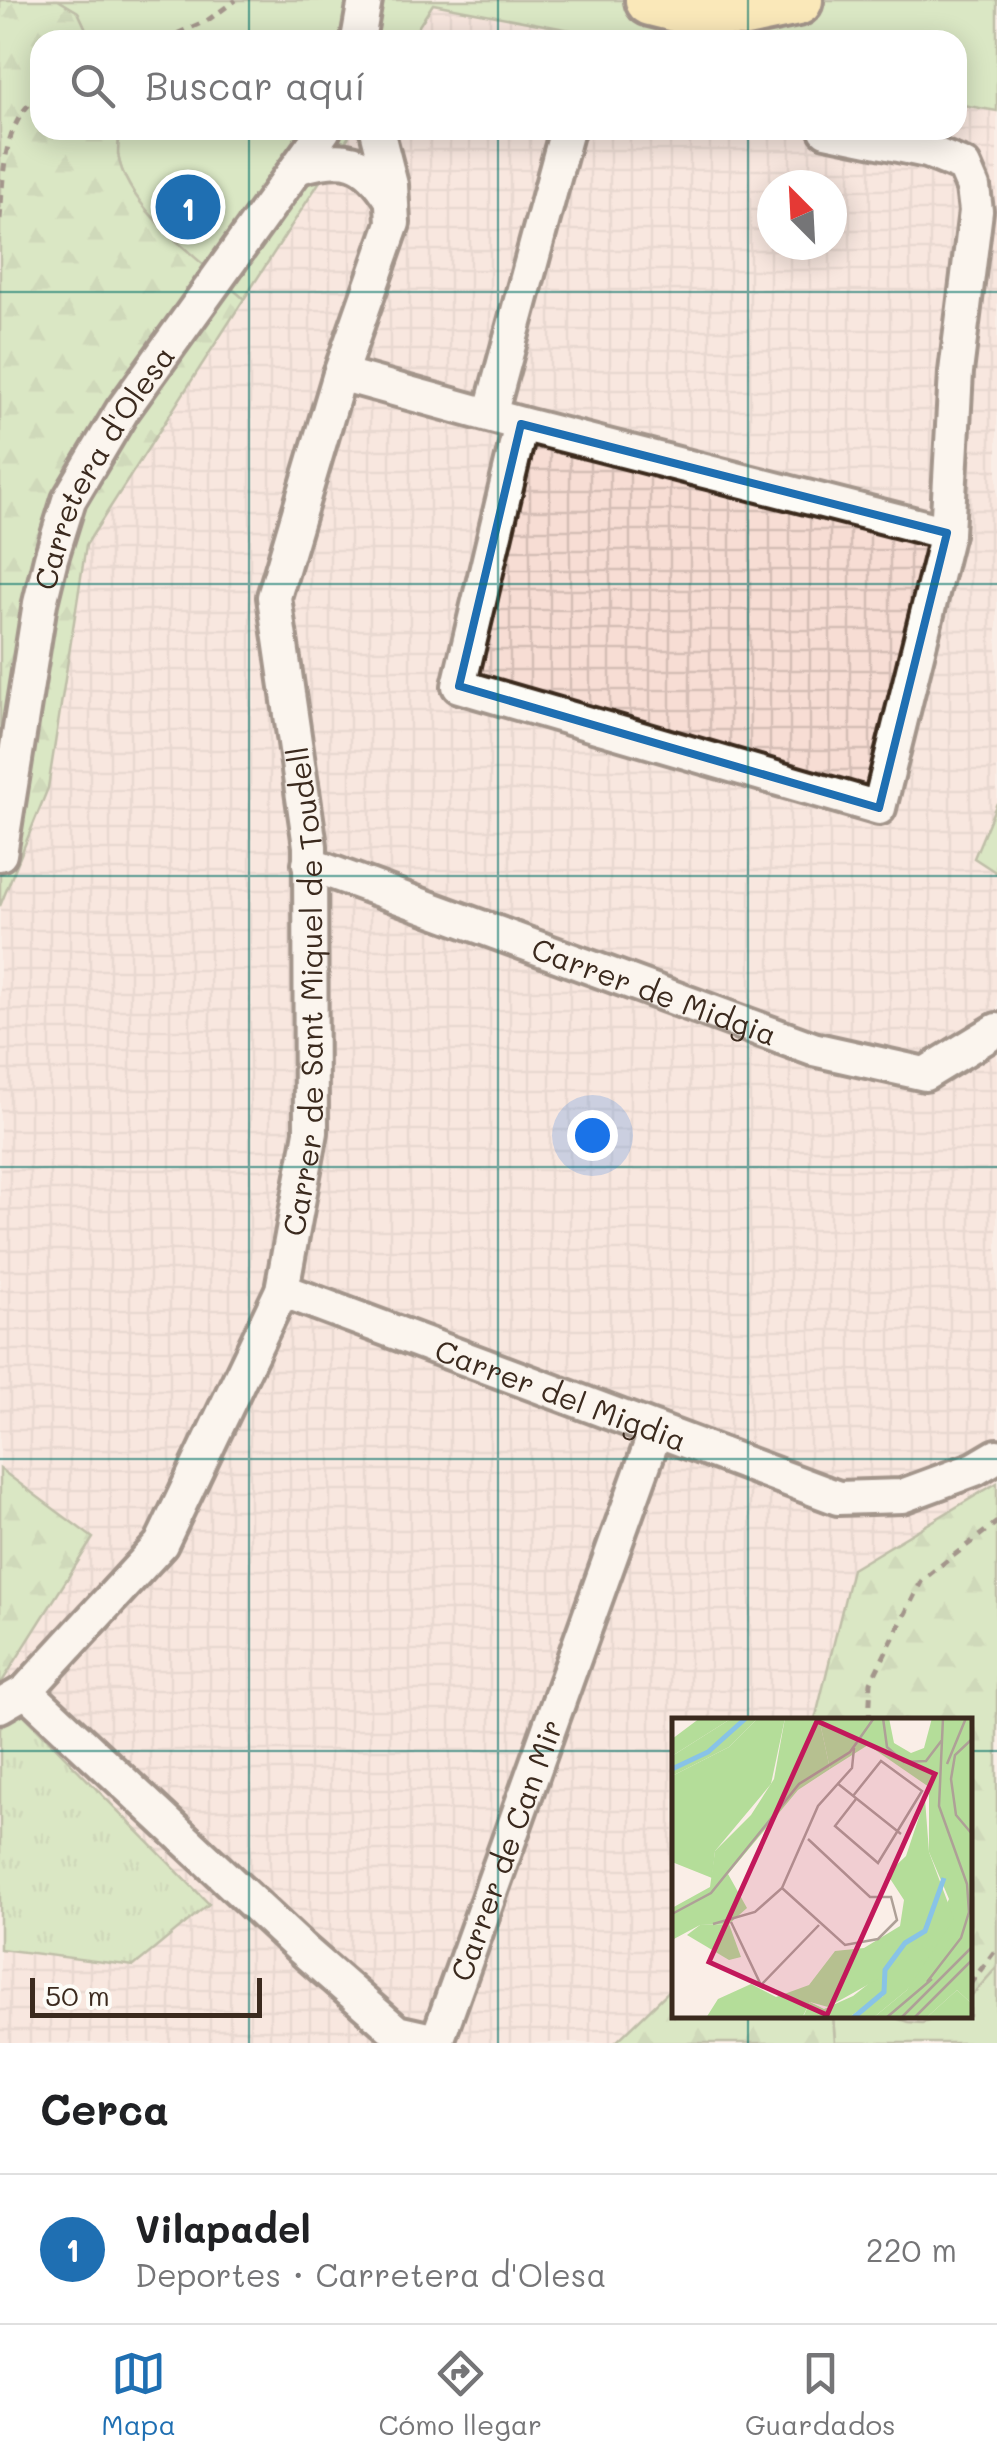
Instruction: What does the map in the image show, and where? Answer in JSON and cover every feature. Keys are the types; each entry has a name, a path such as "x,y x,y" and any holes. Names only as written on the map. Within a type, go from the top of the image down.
{"highway":[{"path":"651,0 691,10 745,12 797,0"}],"street":[{"path":"360,30 364,0"},
{"name":"Carretera d'Olesa","path":"0,854 40,604 69,500 122,411 317,140"},
{"name":"Carrer de Sant Miquel de Toudell","path":"13,1699 160,1544 282,1290 311,1132 310,846 274,596 340,374 393,222 392,186 380,140"},
{"path":"565,140 505,419 458,686 878,808 947,533 956,372 976,211 964,166 927,151 874,140"},
{"path":"299,167 322,160 356,162 379,180 392,201"},
{"path":"340,374 947,533"},
{"name":"Carrer de Midgia","path":"310,864 813,1049 925,1074 997,1030"},
{"name":"Carrer del Migdia","path":"282,1290 838,1498 902,1496 975,1469 997,1456"},
{"name":"Carrer de Can Mir","path":"13,1699 397,2032 437,2041 656,1430"}],"path":[{"path":"186,30 236,0"},
{"path":"0,218 9,138 30,102"},
{"path":"869,1718 871,1682 922,1580 997,1522"},
{"path":"972,1981 997,1948"}],"highlighted area":[{"path":"521,424 947,533 879,808 459,686"}],"shaded area":[{"path":"433,4 570,30 416,30"},
{"path":"967,106 997,111 997,803 974,857 997,873 997,1483 852,1569 815,1718 672,1718 672,1988 615,2043 0,2043 0,1949 134,1966 208,1904 0,1691 0,1685 93,1539 0,1469 0,906 48,788 86,545 347,140 967,140"}],"green space":[{"path":"0,0 58,0 78,12 86,30 30,30 30,140 119,140 124,175 135,195 169,234 244,299 86,545 48,788 0,906"},
{"path":"58,0 997,0 997,111 967,106 967,30 570,30 433,4 416,30 86,30 78,12"},
{"path":"119,140 347,140 244,299 151,215 124,175"},
{"path":"997,803 997,873 974,858"},
{"path":"0,1469 93,1538 0,1685"},
{"path":"997,1483 997,1967 972,1995 972,1718 815,1718 852,1569"},
{"path":"20,1711 209,1904 134,1966 0,1949 0,1727"},
{"path":"997,1967 997,2043 835,2043 833,2018 895,2018 922,2023 938,2018 972,2018 972,1995"},
{"path":"672,1988 672,2018 833,2018 835,2043 615,2043"}],"place":[{"name":"Vilapadel","path":"188,207"}]}
